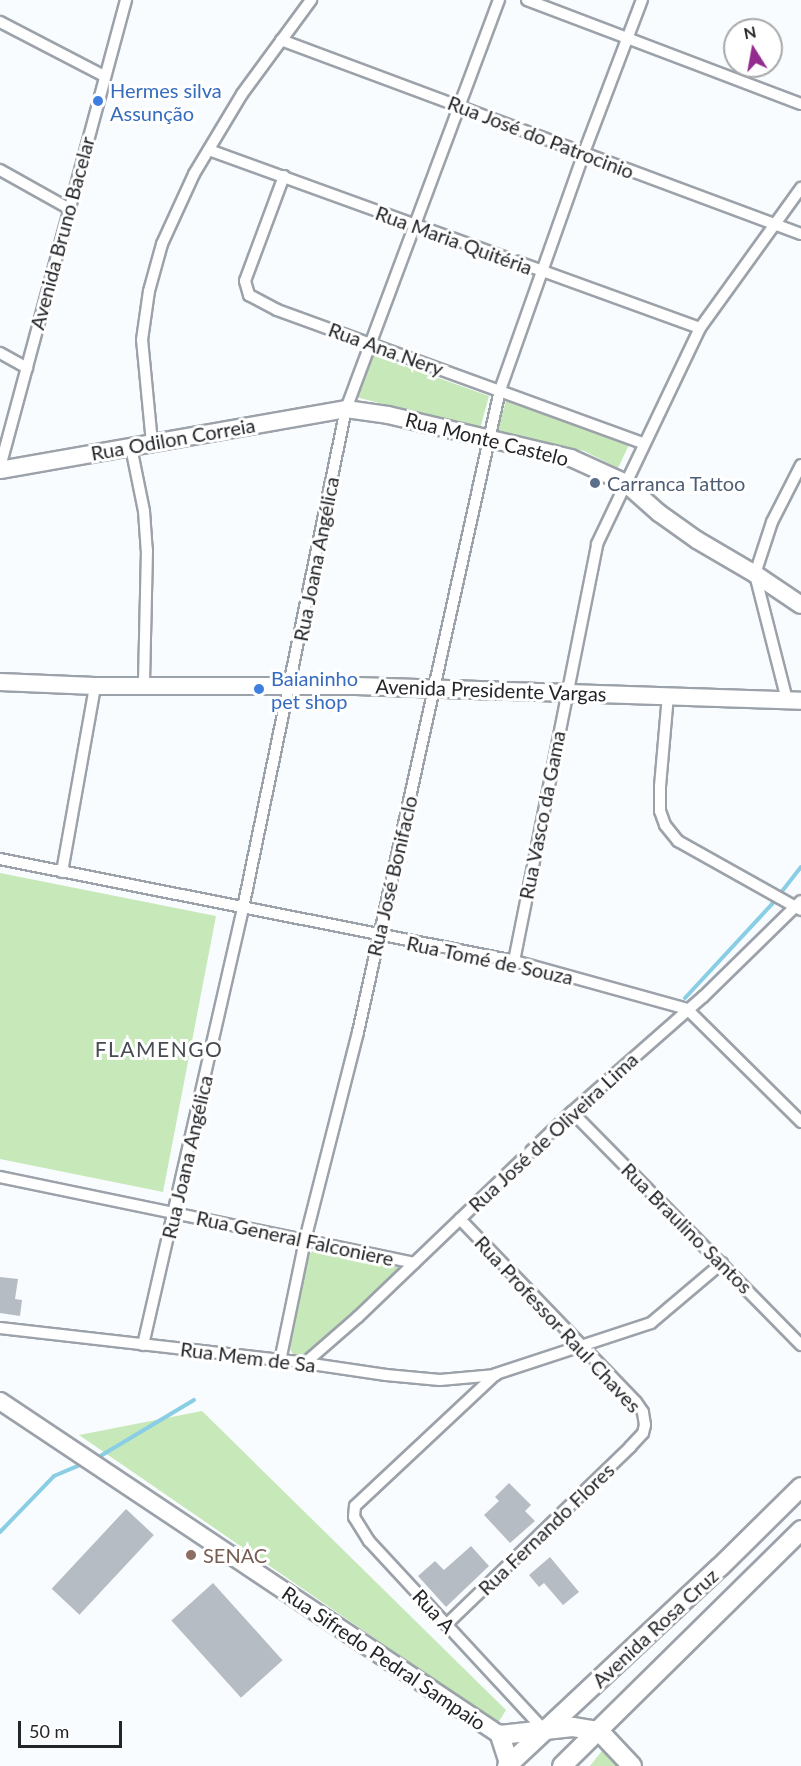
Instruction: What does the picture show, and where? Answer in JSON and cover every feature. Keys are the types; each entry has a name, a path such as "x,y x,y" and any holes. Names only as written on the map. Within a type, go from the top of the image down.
{"main road":[{"name":"Rua Odilon Correia","path":"0,469 346,409"},
{"name":"Rua Monte Castelo","path":"346,409 388,415 571,458 624,482 659,513 697,540 755,574 801,605"},
{"name":"Avenida Presidente Vargas","path":"0,682 95,686 290,685 794,700"},
{"name":"Rua Sifredo Pedral Sampaio","path":"0,1401 77,1455 500,1735"},
{"name":"Avenida Rosa Cruz","path":"509,1765 720,1567 801,1487"},
{"name":"Avenida Rosa Cruz","path":"575,1761 598,1731 801,1530"},
{"path":"575,1761 573,1727 580,1697"},
{"path":"509,1765 500,1735 573,1727 598,1731 632,1766"}],"street":[{"name":"Avenida Bruno Bacelar","path":"0,469 68,208 126,0"},
{"path":"152,443 142,361 144,317 162,244 194,174 242,94 311,0"},
{"name":"Rua Joana Angélica","path":"143,1345 243,908 346,409 369,344 392,290 412,226 499,0"},
{"path":"527,0 801,104"},
{"name":"Rua José Bonifaclo","path":"280,1361 305,1240 358,1032 500,390 583,155 642,0"},
{"path":"0,22 104,76"},
{"name":"Rua José do Patrocinio","path":"281,40 460,106 583,155 801,234"},
{"name":"Rua Maria Quitéria","path":"209,150 284,176 412,226 700,328"},
{"path":"0,171 68,208"},
{"name":"Rua Ana Nery","path":"284,176 245,281 249,295 277,310 643,443"},
{"name":"Rua Vasco da Gama","path":"514,961 597,544 624,482 700,328 801,188"},
{"path":"0,353 27,368"},
{"path":"131,447 144,511 147,550 144,684"},
{"path":"794,700 755,574 772,522 801,465"},
{"path":"62,872 95,686"},
{"path":"668,695 660,787 660,811 665,825 678,841 776,899 800,906"},
{"name":"Rua Tomé de Souza","path":"0,859 378,936 514,961 687,1009 801,1122"},
{"name":"Rua José de Oliveira Lima","path":"305,1363 358,1317 572,1112 703,997 800,906"},
{"name":"Rua Braulino Santos","path":"572,1112 801,1345"},
{"name":"Rua General Falconiere","path":"0,1177 414,1263"},
{"name":"Rua Professor Raul Chaves","path":"460,1219 640,1407 645,1418 643,1433"},
{"path":"496,1374 634,1330 657,1319 722,1263"},
{"name":"Rua Mem de Sa","path":"0,1328 440,1380 496,1374"},
{"name":"Rua A","path":"496,1374 355,1506 354,1517 357,1526 544,1730"},
{"name":"Rua Fernando Flores","path":"447,1624 643,1433"}],"green space":[{"path":"371,354 489,396 480,429 356,397"},
{"path":"506,401 629,445 618,468 584,451 497,431"},
{"path":"0,873 216,916 163,1192 0,1159"},
{"path":"319,1248 400,1267 308,1354 294,1356 290,1349 305,1267 310,1253"},
{"path":"202,1411 506,1710 498,1723 79,1435"},
{"path":"605,1747 632,1766 590,1766"}],"building":[{"path":"0,1277 18,1279 15,1299 22,1300 20,1316 0,1313"},
{"path":"509,1483 531,1505 525,1511 535,1521 510,1543 484,1515 499,1501 495,1497"},
{"path":"126,1509 154,1535 79,1615 52,1589"},
{"path":"471,1546 489,1566 446,1607 418,1576 435,1561 444,1570"},
{"path":"550,1557 579,1592 563,1605 544,1583 539,1587 529,1575"},
{"path":"213,1583 283,1660 241,1698 171,1620"}],"waterway":[{"path":"685,998 772,904 801,867"},
{"path":"97,1458 194,1400"},
{"path":"0,1532 54,1476 84,1463"}],"place":[{"name":"Hermes silva Assunção","path":"98,101"},
{"name":"Carranca Tattoo","path":"595,483"},
{"name":"Baianinho pet shop","path":"259,689"},
{"name":"SENAC","path":"191,1555"}],"district":[{"name":"FLAMENGO","path":"159,1049"}]}
